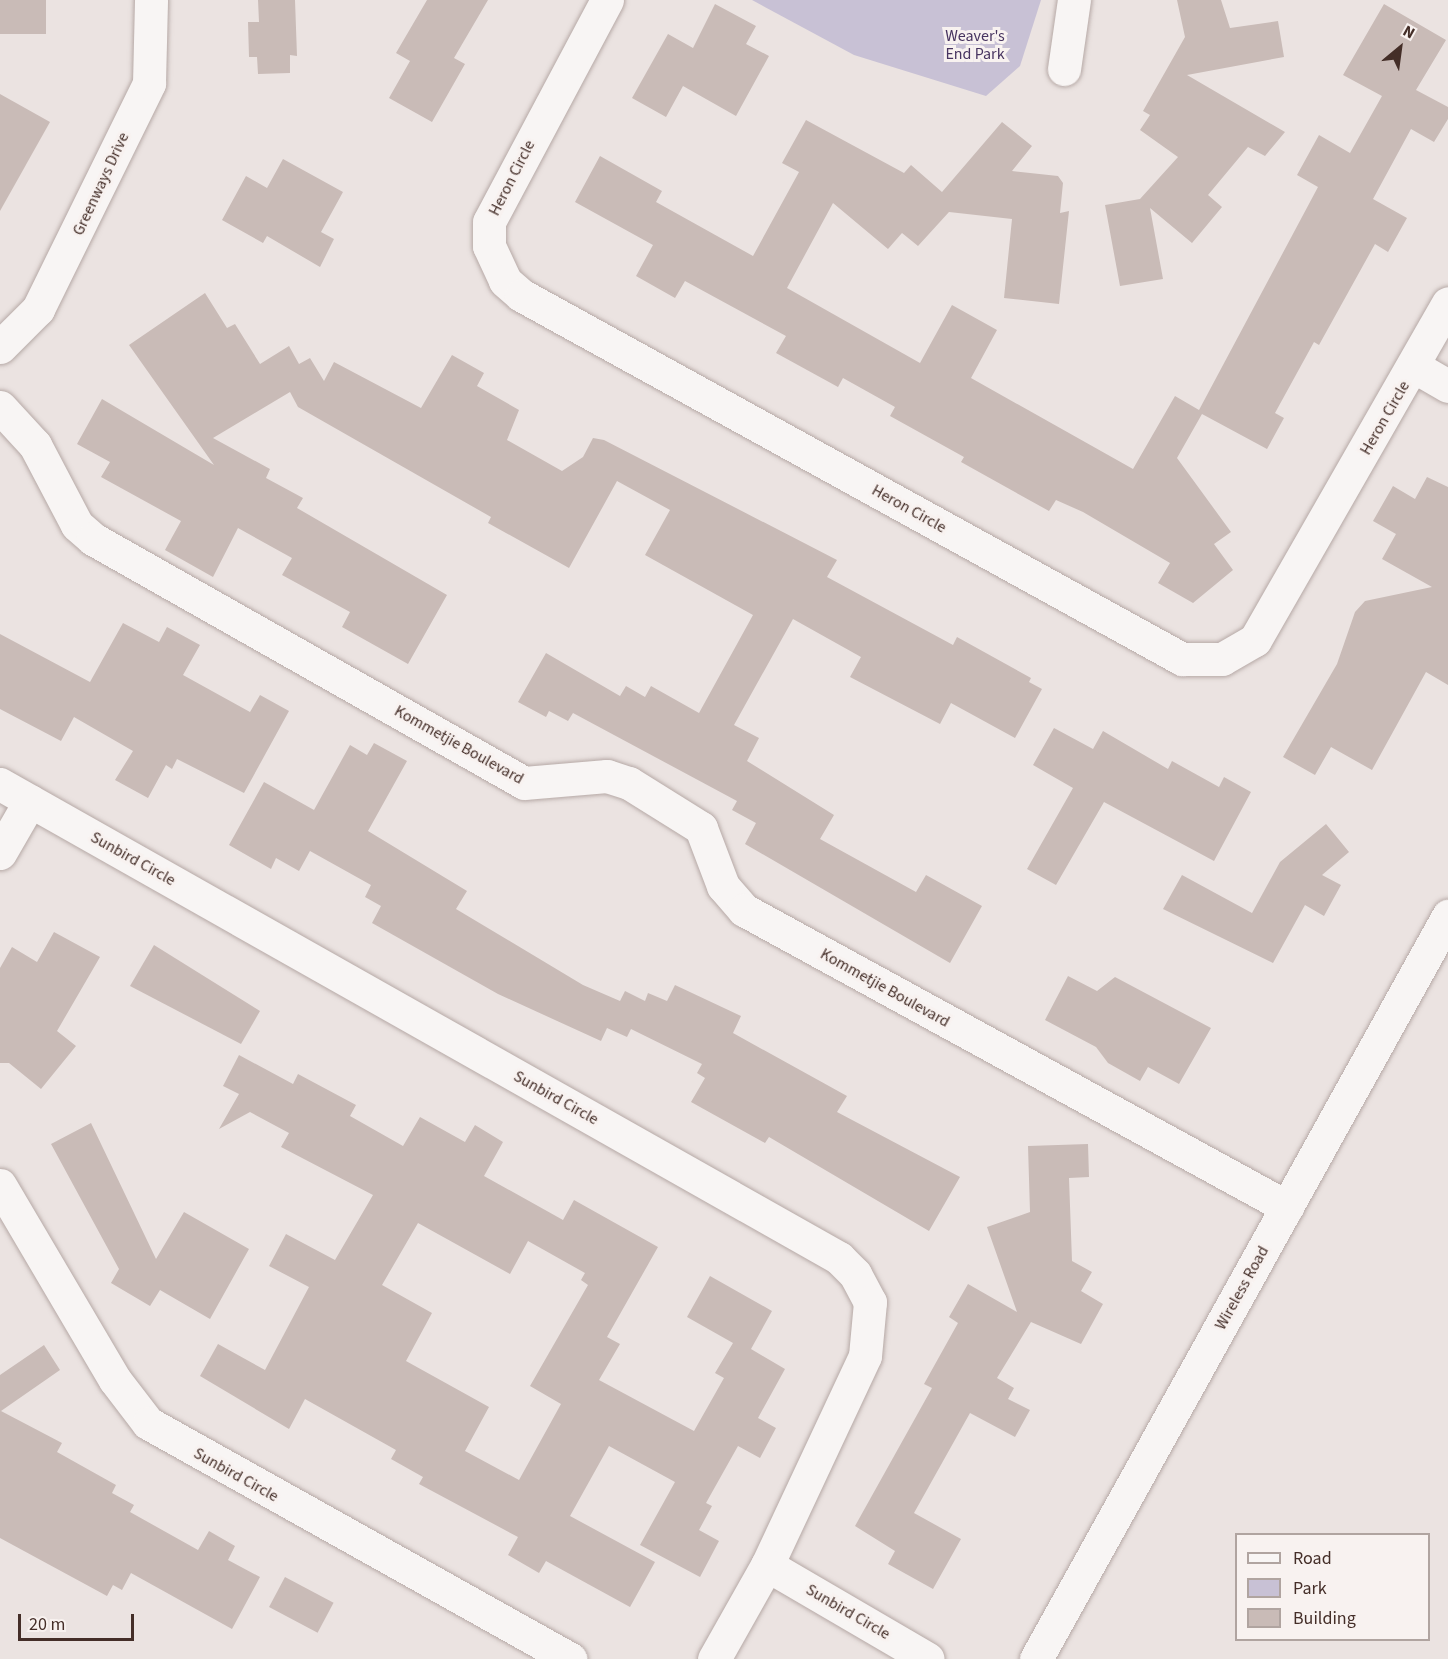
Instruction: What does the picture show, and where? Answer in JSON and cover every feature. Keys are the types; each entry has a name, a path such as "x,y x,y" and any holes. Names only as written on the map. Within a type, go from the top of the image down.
{"street":[{"name":"Greenways Drive","path":"0,347 38,309 148,83 151,0"},
{"name":"Heron Circle","path":"607,0 489,222 489,246 505,281 532,301 1182,659 1222,659 1255,639 1414,367 1448,303"},
{"path":"1064,69 1074,0"},
{"path":"1414,367 1448,386"},
{"name":"Kommetjie Boulevard","path":"0,407 35,445 77,525 93,539 524,783 607,776 629,783 701,828 723,886 744,910 1287,1207"},
{"name":"Sunbird Circle","path":"0,784 839,1258 855,1274 870,1302 865,1356 767,1565 714,1659"},
{"path":"0,853 30,801"},
{"name":"Wireless Road","path":"1036,1659 1448,916"},
{"name":"Sunbird Circle","path":"0,1185 115,1380 148,1423 571,1659"},
{"name":"Sunbird Circle","path":"767,1565 928,1659"}],"green space":[{"name":"Weaver's End Park","path":"752,0 1041,0 1020,66 986,96 854,55"}],"building":[{"path":"0,0 46,0 46,34 0,34"},
{"path":"258,0 295,0 297,56 290,55 290,73 258,74 257,57 249,57 248,22 259,22"},
{"path":"427,0 488,0 454,58 465,64 432,122 389,98 410,61 396,53"},
{"path":"1177,0 1221,0 1230,28 1278,21 1284,57 1187,75 1285,132 1265,156 1248,147 1208,195 1222,207 1192,243 1150,208 1163,279 1120,286 1105,205 1140,199 1178,157 1140,130 1150,115 1143,111 1185,37"},
{"path":"715,4 756,26 746,44 769,56 736,116 683,86 666,117 632,98 668,34 693,48"},
{"path":"1384,4 1446,40 1416,90 1448,107 1448,119 1434,142 1411,129 1373,199 1407,218 1388,252 1375,244 1319,345 1314,342 1275,413 1284,418 1267,449 1202,414 1177,458 1231,532 1214,544 1233,570 1193,603 1158,583 1170,563 1083,512 1056,500 1049,511 961,462 964,457 890,416 895,407 843,378 838,387 776,353 786,336 685,281 675,298 636,276 653,245 575,202 600,156 662,191 656,202 753,256 799,172 782,163 806,120 904,173 911,165 942,192 1002,122 1032,146 1012,171 1058,176 1063,183 1060,213 1069,211 1059,304 1004,298 1012,219 949,212 918,246 902,233 888,249 833,203 787,288 920,363 952,305 997,330 971,378 1133,469 1175,396 1199,410 1318,187 1297,175 1319,135 1350,153 1382,96 1343,75"},
{"path":"0,94 50,122 0,211"},
{"path":"283,159 343,192 321,232 334,239 320,267 267,236 263,243 222,220 246,176 267,188"},
{"path":"205,293 227,328 235,324 260,364 289,346 299,364 310,358 324,381 334,362 421,408 452,355 484,373 477,386 519,410 507,440 562,471 583,457 593,438 604,440 837,560 827,577 953,645 957,637 1031,678 1029,682 1042,689 1015,738 951,703 940,724 850,677 861,657 793,619 734,725 759,738 747,761 834,815 820,839 916,892 926,875 982,906 950,963 745,844 756,823 732,810 737,801 573,713 568,721 549,711 546,717 518,702 546,653 620,696 626,686 645,697 651,686 699,713 753,615 645,555 670,510 617,481 569,568 488,523 491,517 298,407 290,392 213,438 270,469 266,478 303,498 297,508 447,595 408,664 342,627 350,612 282,575 292,558 238,528 213,577 165,550 181,521 101,477 110,462 77,444 102,399 214,465 129,345"},
{"path":"1427,477 1448,487 1448,685 1426,672 1372,770 1331,747 1315,775 1283,757 1337,664 1355,612 1365,601 1432,587 1382,559 1396,534 1373,521 1393,486 1415,499"},
{"path":"123,623 159,642 167,627 200,645 183,675 250,712 260,695 289,711 244,793 177,759 172,769 166,765 148,798 115,780 133,751 74,717 61,741 0,709 0,634 90,682"},
{"path":"1054,728 1093,749 1103,731 1168,769 1172,761 1219,787 1224,777 1251,792 1214,861 1104,802 1056,885 1027,869 1073,788 1033,765"},
{"path":"374,743 407,761 368,831 467,891 456,909 583,985 620,1001 625,991 645,1001 648,993 667,1001 675,985 741,1016 733,1033 847,1096 837,1112 960,1177 929,1231 769,1137 765,1143 691,1102 705,1078 697,1073 702,1064 631,1029 627,1037 607,1028 601,1041 498,994 372,923 381,906 365,897 371,885 310,851 299,871 276,858 271,869 229,845 264,782 314,810 350,745 367,755"},
{"path":"1326,824 1349,852 1322,875 1341,885 1324,916 1305,905 1273,963 1163,909 1182,875 1252,913 1280,862"},
{"path":"54,932 100,957 57,1031 76,1046 41,1089 9,1063 0,1063 0,968 12,947 37,962"},
{"path":"154,945 260,1011 241,1044 130,986"},
{"path":"1068,976 1097,991 1115,977 1211,1028 1179,1084 1148,1067 1140,1081 1108,1063 1096,1047 1045,1020"},
{"path":"239,1055 293,1084 298,1074 356,1105 350,1116 403,1146 420,1117 465,1142 475,1125 503,1142 484,1176 563,1220 574,1200 658,1247 607,1337 620,1344 599,1380 694,1431 724,1378 715,1373 733,1343 687,1317 710,1276 772,1311 751,1349 785,1369 758,1418 776,1428 760,1458 738,1446 706,1503 712,1506 699,1530 719,1541 700,1577 640,1545 675,1482 609,1446 570,1516 655,1562 630,1607 546,1561 539,1573 508,1555 518,1537 419,1484 423,1477 391,1459 396,1450 305,1399 289,1429 200,1376 218,1344 265,1370 309,1287 269,1266 286,1234 335,1260 373,1195 281,1147 289,1133 250,1112 219,1129 239,1094 223,1086","holes":["418,1223 510,1274 528,1241 585,1273 581,1280 588,1285 530,1386 561,1404 519,1480 465,1451 489,1407 406,1361 432,1313 382,1285"]},
{"path":"91,1123 156,1259 184,1212 249,1249 210,1319 160,1290 150,1306 111,1283 119,1269 51,1144"},
{"path":"1088,1144 1089,1177 1069,1178 1072,1261 1092,1272 1081,1291 1103,1304 1081,1344 1031,1322 997,1378 1014,1388 1008,1399 1030,1410 1015,1437 970,1413 914,1513 961,1539 933,1589 888,1564 895,1551 855,1526 932,1388 924,1384 958,1323 949,1317 968,1284 1017,1312 987,1227 1030,1212 1028,1146"},
{"path":"44,1345 60,1370 1,1411 62,1443 57,1452 116,1485 112,1493 134,1505 130,1512 198,1550 209,1531 235,1546 228,1560 260,1577 232,1629 131,1573 122,1590 113,1585 107,1596 0,1538 0,1375"},
{"path":"285,1577 334,1603 318,1633 269,1607"}]}
